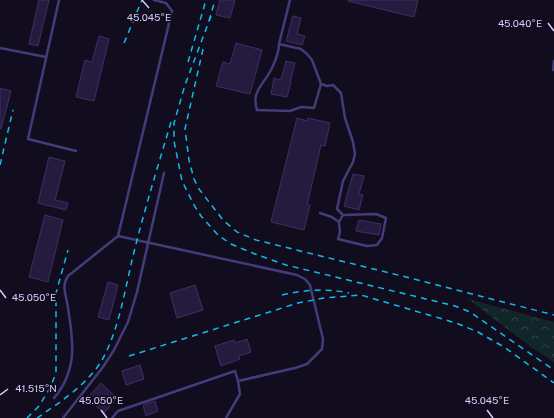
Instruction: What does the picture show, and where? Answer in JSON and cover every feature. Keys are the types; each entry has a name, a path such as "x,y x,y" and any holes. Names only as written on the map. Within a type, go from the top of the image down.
{"lane":[{"path":"59,0 28,139 76,151"},
{"path":"54,398 62,389 69,374 73,356 73,338 64,290 65,281 68,276 118,236 172,11 166,3 154,0"},
{"path":"279,44 301,49 312,60 321,84 314,108 301,107 290,111 257,110 254,102 258,89 271,70 279,52 279,44 290,0"},
{"path":"0,48 46,57"},
{"path":"554,61 554,70"},
{"path":"321,84 327,86 333,85 341,93 345,118 354,148 353,162 343,181 337,209 343,215 376,214 386,218 382,238 377,245 368,246 338,239 340,232 339,222 343,215"},
{"path":"63,418 103,367 128,322 137,292 164,173"},
{"path":"320,213 339,222"},
{"path":"118,236 297,275 305,279 310,285 323,339 322,349 307,364 238,382"},
{"path":"112,418 118,411 235,371 240,394 226,418"}],"green space":[{"path":"468,299 554,322 554,362 531,347"}],"building":[{"path":"39,0 49,0 38,46 29,44"},
{"path":"220,0 235,0 230,18 216,15"},
{"path":"348,0 418,0 414,17"},
{"path":"293,16 301,18 297,34 305,36 302,45 286,41"},
{"path":"99,36 109,39 94,101 76,97 85,60 92,62"},
{"path":"236,43 262,50 250,94 216,86 223,62 230,64"},
{"path":"286,61 295,63 287,97 271,94 274,78 281,80"},
{"path":"0,88 11,91 1,129 0,129"},
{"path":"297,118 307,121 308,118 330,123 325,146 321,145 307,205 310,205 304,230 271,222"},
{"path":"49,157 65,161 55,200 68,203 66,210 38,203"},
{"path":"353,174 364,176 359,194 363,195 359,210 344,206"},
{"path":"45,215 63,220 48,282 29,277"},
{"path":"359,220 381,224 379,235 356,231"},
{"path":"108,282 118,285 109,320 98,317"},
{"path":"195,285 203,310 177,318 170,293"},
{"path":"247,339 251,352 239,356 240,359 221,366 215,346 234,340 235,343"},
{"path":"140,365 144,379 126,385 122,371"},
{"path":"101,383 117,398 104,413 87,398"},
{"path":"155,401 158,411 146,416 143,405"}],"railway":[{"path":"124,43 142,0"},
{"path":"188,62 206,0"},
{"path":"209,21 215,0"},
{"path":"211,16 185,85 174,123 174,141 182,181 201,216 218,235 231,244 286,265 455,306 470,312 554,370"},
{"path":"203,49 185,129 189,160 194,179 199,189 223,220 237,232 256,240 554,315"},
{"path":"0,165 13,110"},
{"path":"37,418 81,385 96,369 108,348 117,323 142,222 171,122"},
{"path":"27,418 39,406 50,388 56,373 56,293 68,250"},
{"path":"282,295 315,290 332,290 349,293"},
{"path":"129,356 298,303 324,298 361,295 456,323 478,332 504,347 554,383"}]}
